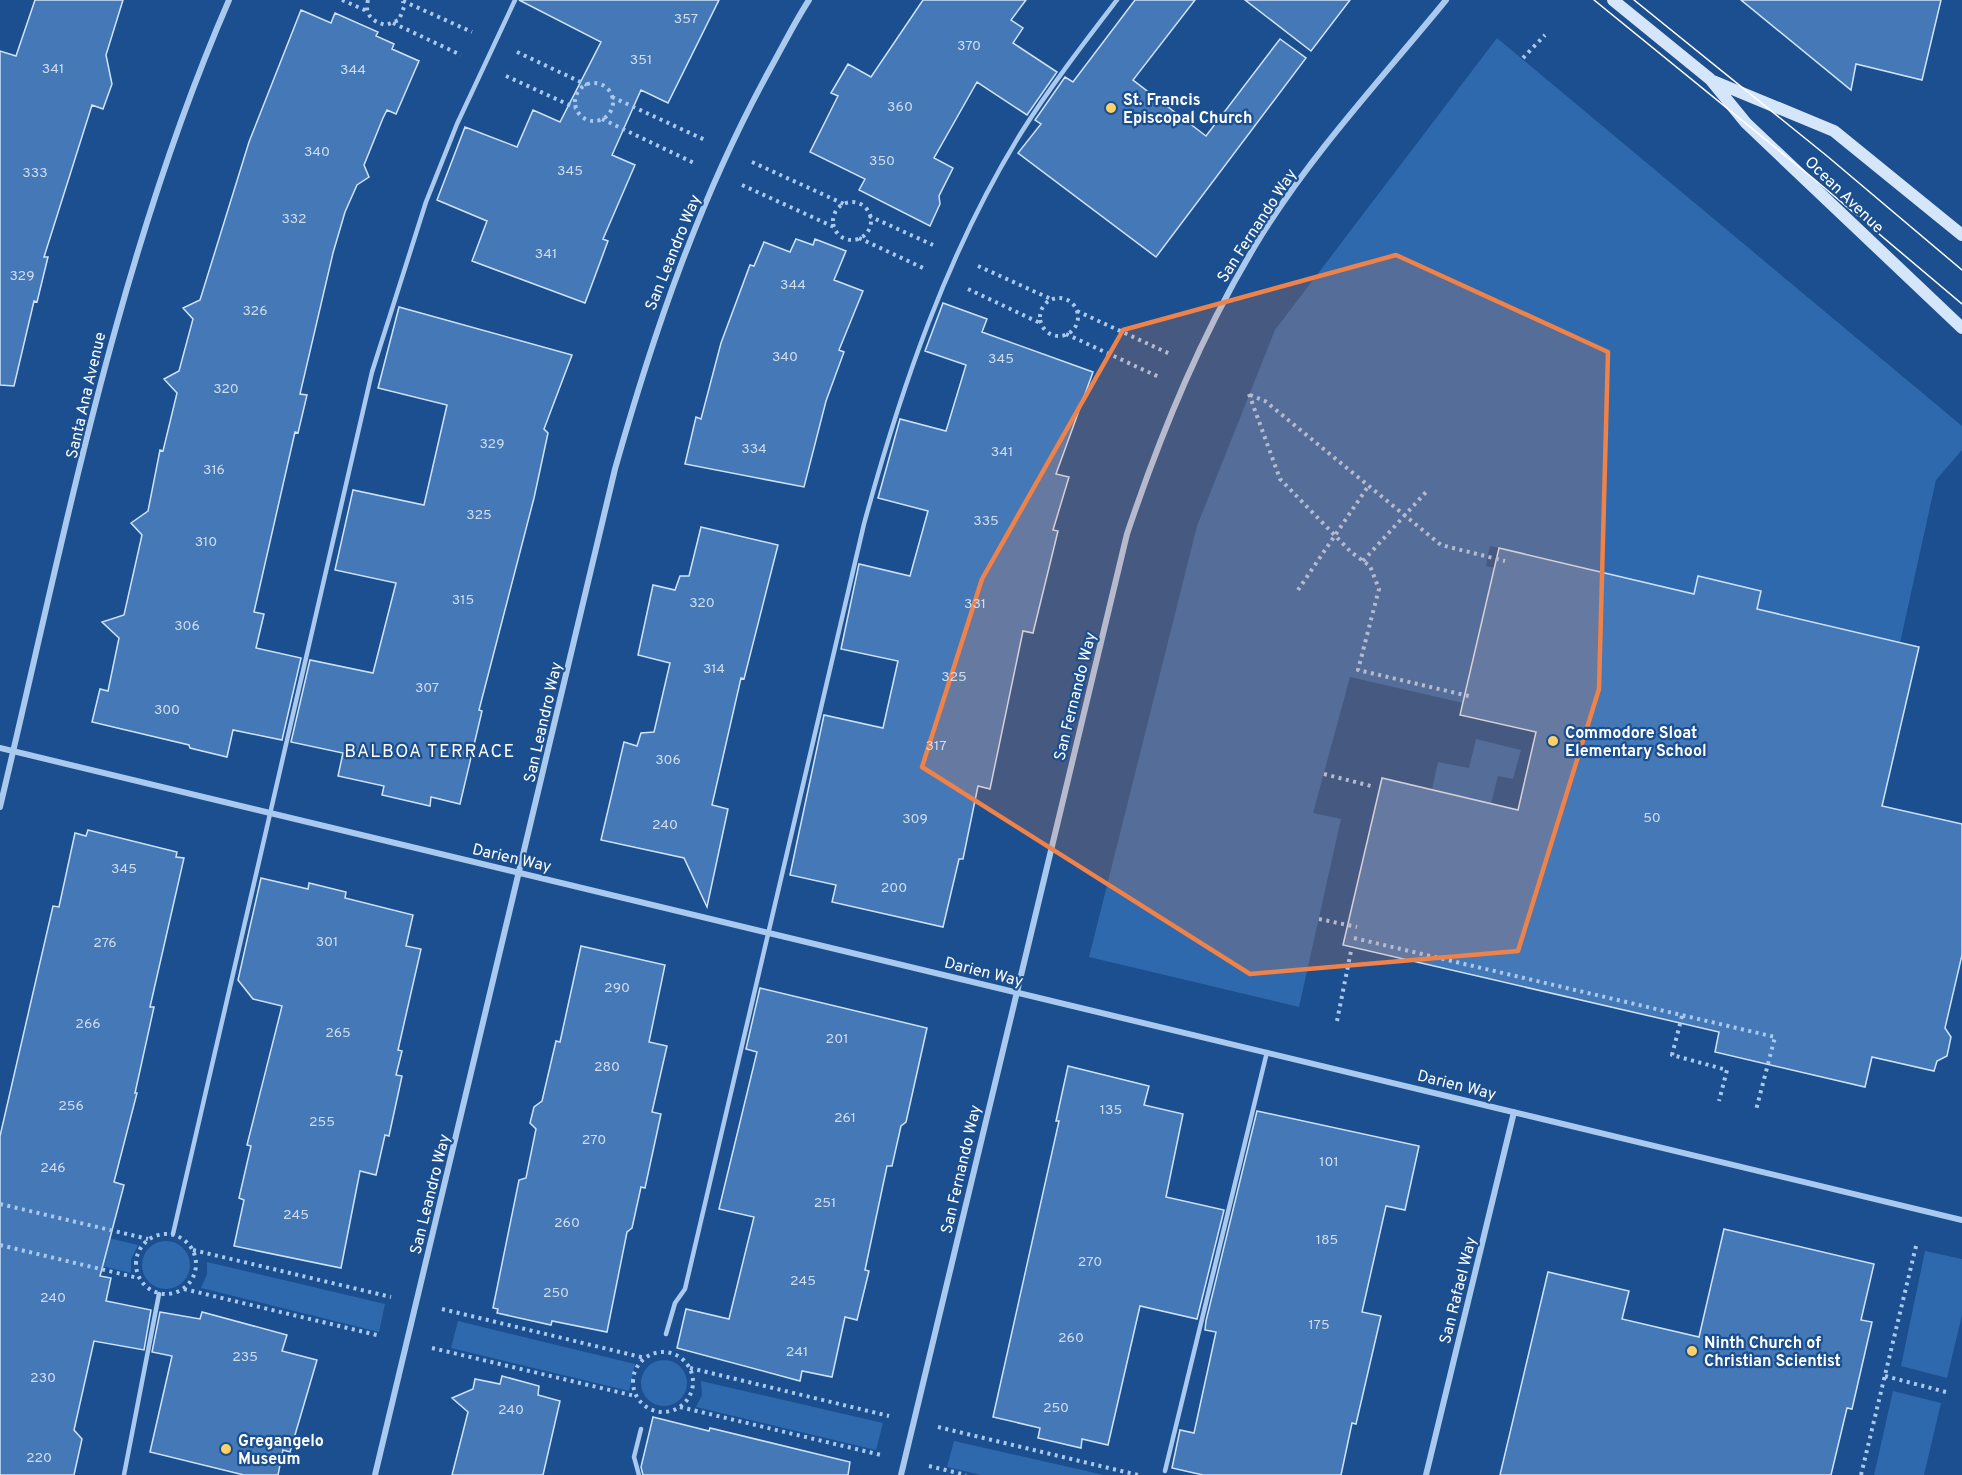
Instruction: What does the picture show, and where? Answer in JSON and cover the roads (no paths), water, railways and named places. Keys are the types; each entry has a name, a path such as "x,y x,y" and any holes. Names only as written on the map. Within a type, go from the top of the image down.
{"main road":[{"name":"Ocean Avenue","path":"1613,0 1710,79 1746,123 1962,328"},
{"name":"Ocean Avenue","path":"1710,79 1834,131 1962,235"}],"street":[{"name":"Santa Ana Avenue","path":"0,807 120,306 176,131 229,0"},
{"name":"San Leandro Way","path":"375,1475 615,469 661,316 728,151 809,0"},
{"name":"San Fernando Way","path":"901,1475 1127,534 1154,454 1192,364 1221,305 1262,235 1307,170 1446,0"},
{"name":"Darien Way","path":"0,748 1962,1220"},
{"name":"San Rafael Way","path":"1426,1475 1514,1112"}],"lane":[{"path":"173,1234 272,814 372,372 394,296 426,202 457,124 514,0"},
{"path":"666,1334 675,1303 685,1289 864,524 889,432 919,345 986,195 1021,132 1117,0"},
{"path":"1165,1471 1267,1052"},
{"path":"124,1475 159,1294"},
{"path":"639,1475 634,1457 641,1429"}],"tram line":[{"path":"1594,0 1814,179 1962,304"},
{"path":"1634,0 1827,156 1962,270"}],"place":[{"name":"St. Francis Episcopal Church","path":"1111,108"},
{"name":"Commodore Sloat Elementary School","path":"1553,741"},
{"name":"Ninth Church of Christian Scientist","path":"1692,1351"},
{"name":"Gregangelo Museum","path":"226,1449"}],"district":[{"name":"BALBOA TERRACE","path":"430,751"}]}
